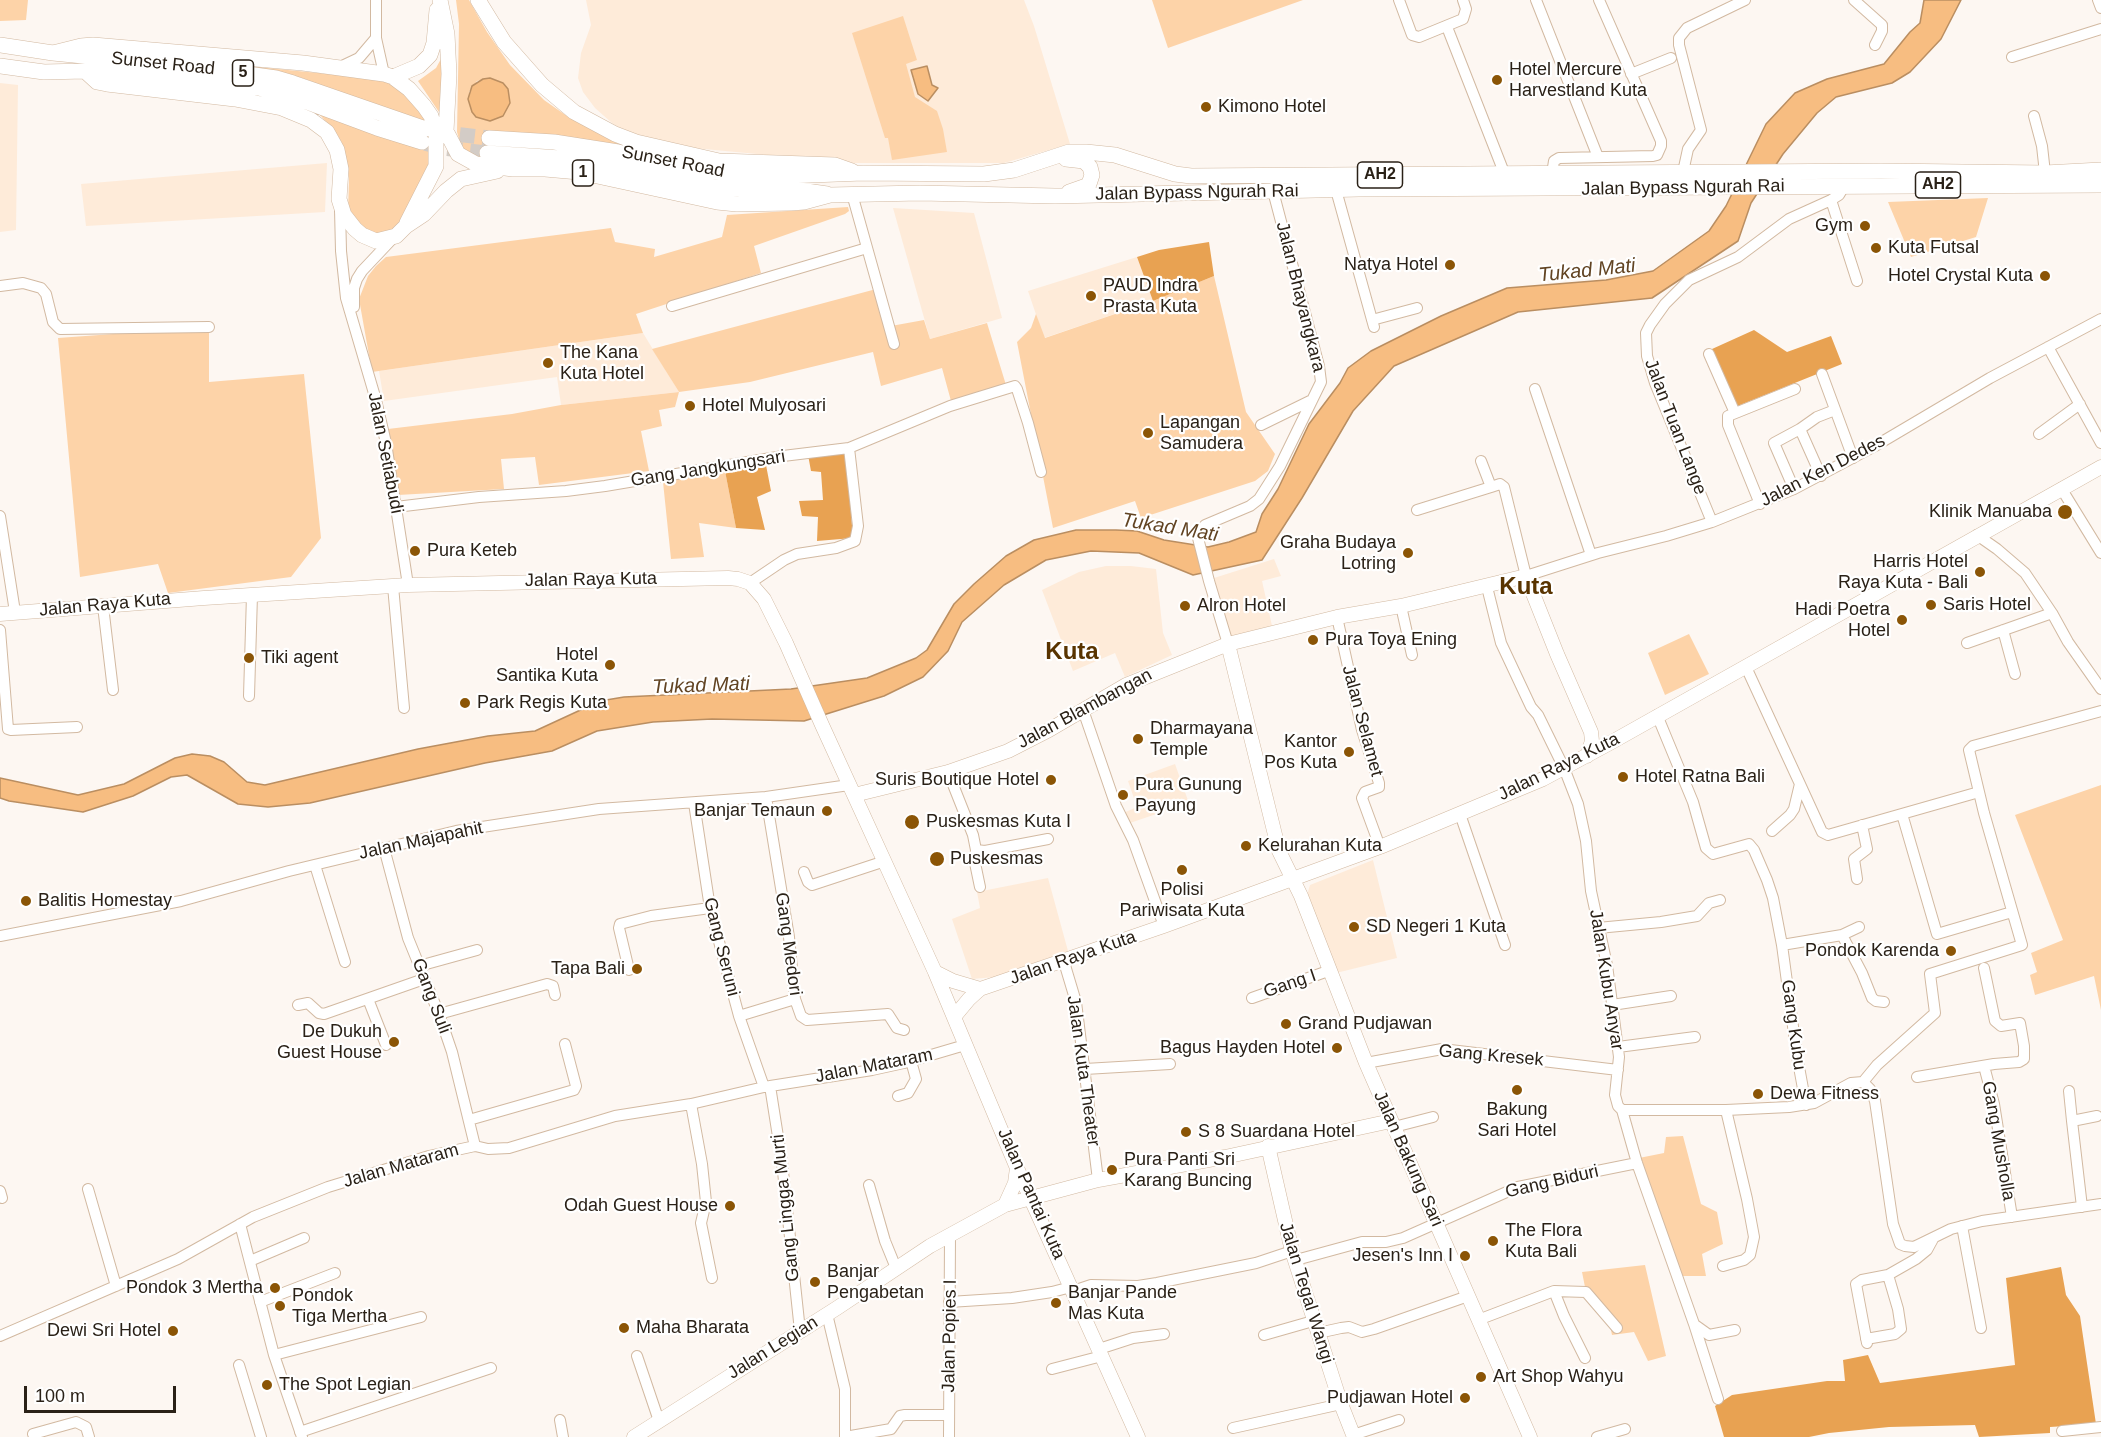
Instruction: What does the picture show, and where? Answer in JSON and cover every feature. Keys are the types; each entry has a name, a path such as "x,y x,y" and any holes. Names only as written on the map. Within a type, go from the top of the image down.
{"highway":[{"path":"389,76 419,66 430,55 434,43 439,0"},
{"name":"Jalan Bypass Ngurah Rai","path":"439,0 447,34 449,74 445,122 449,139 458,154 466,160 476,164 513,169 579,172 688,197 737,204 804,202 830,195 976,192 1055,196 1336,190 1715,189 1776,180 2101,170"},
{"name":"Jalan Bypass Ngurah Rai","path":"478,0 504,42 542,85 574,112 615,134 646,144 720,161 835,165 857,173 984,174 1014,170 1069,152 1100,152 1133,159 1174,174 1191,176 1717,172 1776,180 1845,185 1894,178 2101,185"},
{"name":"Sunset Road","path":"0,45 276,78 293,82 424,136 377,128 299,99 259,88 85,71 44,72 0,66"},
{"path":"53,53 93,45 285,61 389,76 417,96 431,116 436,140 436,166 401,231"},
{"path":"85,71 97,82 235,99 282,108 305,117 327,132 337,150 341,169 339,199 349,223 362,235 376,241 401,231 424,214 461,179 513,169"},
{"name":"Sunset Road","path":"830,195 792,189 714,187 590,160 488,146 573,144 680,166 741,175 816,176 857,173"},
{"path":"1048,159 1080,160 1087,163 1091,171 1091,180 1086,186 1055,196"}],"main road":[{"name":"Jalan Raya Kuta","path":"954,1017 980,989 1064,962 1380,847 1564,768 2101,467"},
{"path":"1526,576 1591,732 1592,741 1587,756"},
{"name":"Jalan Blambangan","path":"852,790 948,772 1008,751 1143,676 1228,644 1337,617 1401,606 1526,576"},
{"name":"Jalan Raya Kuta","path":"0,614 408,585 728,578 750,583"},
{"path":"750,583 770,610 954,1017"},
{"name":"Jalan Bakung Sari","path":"1228,644 1279,852 1301,896 1328,971 1366,1063 1530,1437"},
{"path":"1591,732 1598,739 1610,743"},
{"path":"935,972 953,981 980,989"},
{"name":"Jalan Pantai Kuta","path":"954,1017 1017,1168 1138,1437"},
{"name":"Jalan Legian","path":"639,1436 896,1268 1005,1205 1098,1180 1393,1124"},
{"name":"Jalan Tegal Wangi","path":"1268,1146 1294,1256 1341,1404 1354,1436"},
{"path":"1005,1205 1015,1183 1017,1168"}],"street":[{"path":"376,0 376,38 389,76"},
{"path":"1399,0 1412,35 1415,37 1447,27 1463,19 1466,15 1463,0"},
{"path":"1536,0 1598,157"},
{"path":"1552,174 1554,161 1559,158 1653,156 1659,151 1661,141 1599,0"},
{"path":"1683,172 1688,149 1701,130 1679,38 1687,28 1745,0"},
{"path":"1854,0 1882,25 1882,31 1875,45"},
{"path":"2098,0 2101,8"},
{"path":"1447,27 1505,175"},
{"path":"2012,57 2101,29"},
{"path":"338,67 359,58 376,38"},
{"path":"1631,74 1671,58"},
{"path":"2034,116 2042,146 2044,173"},
{"name":"Jalan Tuan Lange","path":"1712,522 1655,383 1647,356 1646,333 1661,310 1689,280 1738,257 1789,219 1839,195 1845,185"},
{"path":"1336,190 1373,323 1417,308"},
{"name":"Jalan Bhayangkara","path":"1228,644 1198,538 1205,525 1255,503 1280,466 1321,381 1273,191"},
{"path":"852,195 894,344"},
{"name":"Jalan Setiabudi","path":"339,199 346,298 386,443 408,585"},
{"path":"1831,200 1857,281"},
{"name":"Jalan Setiabudi","path":"354,322 353,298 357,279 401,231"},
{"path":"672,306 867,248"},
{"path":"0,286 23,283 41,288 46,294 53,322 60,329 209,327"},
{"name":"Jalan Ken Dedes","path":"1526,576 1591,555 1712,522 1761,504 1821,476 2101,319"},
{"path":"2048,347 2101,442"},
{"path":"1709,354 1735,413"},
{"path":"1821,374 1853,458"},
{"name":"Gang Jangkungsari","path":"396,507 595,487 771,458 849,448 950,406 1015,386 1041,472"},
{"path":"1535,389 1591,555"},
{"path":"1761,504 1728,425 1728,416 1795,389"},
{"path":"1262,425 1310,401"},
{"path":"2039,434 2080,404"},
{"path":"1794,489 1774,443 1817,417 1835,410"},
{"path":"1800,429 1821,476"},
{"path":"750,583 797,554 836,548 855,541 858,526 849,448"},
{"path":"1481,460 1491,487"},
{"path":"1417,510 1500,484 1504,487 1526,576"},
{"path":"2061,488 2101,553"},
{"path":"0,516 15,612"},
{"path":"1977,535 2025,573 2052,612 2068,642 2101,689"},
{"path":"393,586 404,708"},
{"name":"Jalan Kubu Anyar","path":"1487,586 1501,643 1530,707 1538,715 1575,794 1582,822 1591,891 1607,966 1618,1047 1615,1095 1618,1106 1622,1110 1637,1163 1718,1399"},
{"path":"249,696 252,595"},
{"path":"103,606 113,690"},
{"path":"1401,606 1412,655"},
{"path":"1966,643 2052,612"},
{"name":"Jalan Selamet","path":"1337,617 1362,730 1379,783 1379,787 1365,792 1362,798 1380,847"},
{"path":"0,630 9,729 77,727"},
{"path":"2003,630 2015,674"},
{"path":"1746,667 1822,832 1828,835 1979,792"},
{"path":"1083,710 1116,806 1133,840 1164,926"},
{"path":"1622,1110 1767,1109 1806,1105 1825,1098 1851,1083 1863,1082 1877,1065 1935,1013 1930,974 2021,946 1969,754 1971,747 2101,711"},
{"name":"Gang Kubu","path":"1657,715 1693,802 1706,848 1713,854 1746,845 1752,846 1773,898 1806,1105"},
{"path":"948,772 974,835 975,863 980,887"},
{"path":"1772,831 1794,809 1800,784"},
{"name":"Jalan Majapahit","path":"0,936 181,901 315,865 456,831 569,813 852,790"},
{"name":"Gang Medori","path":"766,797 790,944 795,999 801,1016 805,1019 888,1014 896,1027 904,1030"},
{"name":"Gang Seruni","path":"694,803 710,908 739,1016 767,1086"},
{"path":"1460,814 1505,945"},
{"path":"1902,814 1937,934 2012,912"},
{"path":"1857,879 1854,859 1867,849 1862,825"},
{"path":"976,850 985,851 1048,839"},
{"name":"Gang Suli","path":"384,848 401,912 452,1052 475,1146"},
{"path":"804,872 808,882 812,885 885,861"},
{"path":"315,865 345,962"},
{"path":"1598,928 1697,916 1709,903 1720,900"},
{"path":"629,970 620,924 651,916 710,908"},
{"path":"1782,945 1842,935 1859,927"},
{"path":"1842,935 1862,972 1872,998 1884,1002"},
{"path":"419,966 477,950"},
{"name":"Jalan Kuta Theater","path":"1064,962 1076,1002 1098,1180"},
{"path":"1917,1077 2019,1062 2024,1059 2020,1023 2001,1026 1993,1017 1984,968"},
{"name":"Gang I","path":"1252,998 1328,971"},
{"path":"298,1005 308,1002 319,1013 324,1014 424,979"},
{"path":"440,1014 547,984 551,984 555,995"},
{"path":"1612,1005 1671,996"},
{"path":"368,999 386,1045"},
{"path":"739,1016 795,999"},
{"path":"1618,1047 1695,1037"},
{"path":"469,1120 574,1090 576,1086 565,1044"},
{"name":"Jalan Mataram","path":"0,1336 196,1250 240,1224 328,1187 429,1156 475,1146 488,1149 508,1148 615,1116 691,1104 767,1086 872,1070 965,1045"},
{"name":"Gang Kresek","path":"1366,1063 1442,1049 1618,1070"},
{"path":"898,1096 908,1093 916,1079 911,1061"},
{"path":"1084,1070 1170,1064"},
{"name":"Gang Musholla","path":"1984,1066 1994,1104 2012,1217"},
{"path":"1863,1082 1870,1089 1875,1101 1893,1224 1900,1244 1914,1247 1962,1226 2042,1211 2101,1204"},
{"name":"Gang Lingga Murti","path":"767,1086 782,1162 800,1331"},
{"path":"2069,1091 2082,1208"},
{"path":"691,1104 706,1202 701,1223 712,1278"},
{"path":"1724,1266 1744,1260 1750,1255 1754,1237 1726,1110"},
{"path":"2072,1121 2097,1116"},
{"path":"1393,1124 1433,1117"},
{"name":"Gang Biduri","path":"950,1302 1012,1298 1091,1285 1138,1286 1362,1242 1386,1242 1403,1238 1518,1186 1637,1163"},
{"path":"869,1185 885,1242 896,1268"},
{"path":"88,1189 116,1286"},
{"path":"240,1224 274,1355 301,1434 491,1368"},
{"path":"1962,1226 1981,1328"},
{"name":"Jalan Popies I","path":"949,1437 950,1235"},
{"path":"1888,1275 1901,1329 1895,1334 1866,1341 1856,1284 1862,1280 1888,1275 1923,1254 1935,1237"},
{"path":"250,1261 304,1238"},
{"path":"260,1302 335,1273"},
{"path":"1478,1320 1554,1291 1586,1292 1617,1328"},
{"path":"1554,1291 1585,1358"},
{"path":"1264,1335 1316,1327 1349,1328 1362,1332 1468,1296"},
{"path":"827,1314 845,1389 845,1437 891,1429 904,1414 949,1415"},
{"path":"274,1355 421,1317"},
{"path":"1694,1324 1709,1335 1735,1330"},
{"path":"1052,1369 1100,1353 1133,1338 1164,1334"},
{"path":"637,1356 659,1421"},
{"path":"239,1365 261,1437"},
{"path":"1233,1428 1341,1404"},
{"path":"560,1419 563,1437"},
{"path":"1354,1436 1399,1420"},
{"path":"33,1434 76,1422 86,1427 89,1437"},
{"path":"2062,1431 2101,1427"},
{"path":"1597,1437 1625,1429"}],"shaded area":[{"path":"0,0 28,0 26,20 0,21"},
{"path":"456,0 469,0 487,32 510,65 544,100 564,114 622,146 488,133 483,161 468,153 461,146 457,132 459,24","holes":["490,78 503,116 489,121 476,117 469,92 477,81"]},
{"path":"586,0 1024,0 1070,144 1004,163 852,163 662,145 626,132 612,123 595,108 583,92 578,78 581,53 591,25"},
{"path":"1152,0 1303,0 1168,48"},
{"name":"Tukad Mati","path":"1924,0 1961,0 1941,39 1910,72 1892,83 1836,97 1817,113 1783,154 1751,203 1738,241 1652,298 1518,312 1394,366 1353,411 1302,498 1262,560 1193,575 1139,553 1091,551 1046,560 1004,585 962,622 948,651 923,677 884,696 804,721 712,719 653,722 597,731 552,751 485,763 310,803 268,807 238,804 187,775 171,777 133,796 83,812 0,798 0,778 78,795 124,784 175,758 192,754 210,756 224,762 247,782 265,785 418,749 488,736 535,731 600,701 624,697 791,689 867,678 916,658 927,650 954,604 1006,556 1034,540 1076,530 1116,530 1137,531 1164,540 1208,547 1256,532 1262,514 1278,489 1309,424 1340,383 1348,368 1371,351 1441,316 1507,288 1606,280 1653,271 1709,231 1726,206 1766,124 1795,93 1827,79 1884,64 1920,23"},
{"path":"903,16 917,60 906,64 915,97 937,111 947,152 892,160 888,138 885,138 852,33"},
{"path":"442,57 441,115 418,81 436,68"},
{"path":"247,66 379,79 392,82 417,102 430,121 434,158 411,211 394,229 385,236 378,236 364,231 352,221 348,212 349,178 341,141 318,113 423,150 429,122 387,110 302,78"},
{"path":"927,66 932,85 938,88 928,101 918,94 911,70"},
{"path":"490,78 503,83 508,89 510,103 503,116 490,121 476,117 468,99 472,86 483,79"},
{"path":"0,83 18,85 16,230 0,232"},
{"path":"327,163 325,212 86,226 81,184"},
{"path":"1988,198 1976,237 1911,257 1888,202"},
{"path":"848,207 849,211 845,214 754,246 761,273 636,314 643,333 372,372 359,299 368,276 386,257 611,228 615,242 655,249 654,257 722,237 727,215"},
{"path":"893,208 974,213 1002,318 930,339"},
{"path":"1209,242 1214,276 1153,301 1137,257 1159,250"},
{"name":"PAUD Indra Prasta Kuta","path":"1137,257 1153,301 1044,338 1028,291"},
{"name":"Lapangan Samudera","path":"1214,276 1246,412 1275,454 1268,471 1255,481 1141,518 1135,501 1053,528 1017,342 1031,328 1036,314 1045,338 1153,301"},
{"path":"880,288 891,326 924,320 930,339 987,323 1006,385 951,401 942,368 881,386 873,352 750,382 679,392 652,349"},
{"path":"209,327 209,382 304,374 321,538 291,577 168,593 158,564 80,577 58,338"},
{"path":"1754,330 1787,352 1831,336 1842,364 1735,407 1712,349"},
{"name":"The Kana Kuta Hotel","path":"643,333 679,392 561,405 557,377 384,401 379,371"},
{"path":"679,392 675,407 659,410 662,426 641,431 649,471 539,485 535,457 501,459 504,489 398,495 388,429 512,414 561,405"},
{"path":"846,451 853,538 817,541 818,517 802,516 799,501 823,500 821,472 811,471 808,455"},
{"path":"766,465 771,491 757,497 765,530 736,528 725,471"},
{"path":"725,471 736,528 699,523 704,557 671,559 663,482"},
{"path":"1274,559 1281,576 1262,581 1272,626 1231,637 1214,578"},
{"path":"1106,566 1156,569 1163,633 1172,655 1125,677 1115,653 1073,671 1042,590 1079,572"},
{"path":"1689,634 1709,674 1665,695 1648,653"},
{"path":"1175,764 1190,806 1176,811 1174,808 1130,823 1121,814 1137,807 1128,781"},
{"path":"2101,785 2101,1010 2094,976 2035,995 2030,975 2037,972 2031,953 2063,940 2015,815"},
{"name":"SD Negeri 1 Kuta","path":"1373,860 1397,958 1336,973 1307,895 1310,885"},
{"path":"1048,878 1068,951 996,977 972,979 952,919 980,908 977,892"},
{"path":"1683,1136 1701,1204 1717,1212 1723,1244 1702,1254 1706,1276 1680,1276 1639,1158 1664,1153 1666,1137"},
{"path":"1645,1265 1666,1356 1648,1361 1634,1332 1612,1335 1607,1312 1588,1302 1582,1272"},
{"path":"2061,1267 2066,1295 2080,1316 2096,1424 2050,1427 2050,1433 1979,1437 1975,1425 1889,1427 1809,1437 1724,1437 1715,1406 1732,1395 1827,1381 1845,1381 1843,1360 1868,1355 1880,1383 2015,1365 2006,1278"}],"tunnel":[{"path":"437,132 489,138"},
{"path":"425,143 442,148 487,153"}],"place":[{"name":"Hotel Mercure Harvestland Kuta","path":"1497,80"},
{"name":"Kimono Hotel","path":"1206,107"},
{"name":"Gym","path":"1865,226"},
{"name":"Kuta Futsal","path":"1876,248"},
{"name":"Natya Hotel","path":"1450,265"},
{"name":"Hotel Crystal Kuta","path":"2045,276"},
{"name":"PAUD Indra Prasta Kuta","path":"1091,296"},
{"name":"The Kana Kuta Hotel","path":"548,363"},
{"name":"Hotel Mulyosari","path":"690,406"},
{"name":"Lapangan Samudera","path":"1148,433"},
{"name":"Klinik Manuaba","path":"2065,512"},
{"name":"Pura Keteb","path":"415,551"},
{"name":"Graha Budaya Lotring","path":"1408,553"},
{"name":"Harris Hotel Raya Kuta - Bali","path":"1980,572"},
{"name":"Saris Hotel","path":"1931,605"},
{"name":"Alron Hotel","path":"1185,606"},
{"name":"Hadi Poetra Hotel","path":"1902,620"},
{"name":"Pura Toya Ening","path":"1313,640"},
{"name":"Tiki agent","path":"249,658"},
{"name":"Hotel Santika Kuta","path":"610,665"},
{"name":"Park Regis Kuta","path":"465,703"},
{"name":"Dharmayana Temple","path":"1138,739"},
{"name":"Kantor Pos Kuta","path":"1349,752"},
{"name":"Hotel Ratna Bali","path":"1623,777"},
{"name":"Suris Boutique Hotel","path":"1051,780"},
{"name":"Pura Gunung Payung","path":"1123,795"},
{"name":"Banjar Temaun","path":"827,811"},
{"name":"Puskesmas Kuta I","path":"912,822"},
{"name":"Kelurahan Kuta","path":"1246,846"},
{"name":"Puskesmas","path":"937,859"},
{"name":"Polisi Pariwisata Kuta","path":"1182,870"},
{"name":"Balitis Homestay","path":"26,901"},
{"name":"SD Negeri 1 Kuta","path":"1354,927"},
{"name":"Pondok Karenda","path":"1951,951"},
{"name":"Tapa Bali","path":"637,969"},
{"name":"Grand Pudjawan","path":"1286,1024"},
{"name":"De Dukuh Guest House","path":"394,1042"},
{"name":"Bagus Hayden Hotel","path":"1337,1048"},
{"name":"Bakung Sari Hotel","path":"1517,1090"},
{"name":"Dewa Fitness","path":"1758,1094"},
{"name":"S 8 Suardana Hotel","path":"1186,1132"},
{"name":"Pura Panti Sri Karang Buncing","path":"1112,1170"},
{"name":"Odah Guest House","path":"730,1206"},
{"name":"The Flora Kuta Bali","path":"1493,1241"},
{"name":"Jesen's Inn I","path":"1465,1256"},
{"name":"Banjar Pengabetan","path":"815,1282"},
{"name":"Pondok 3 Mertha","path":"275,1288"},
{"name":"Banjar Pande Mas Kuta","path":"1056,1303"},
{"name":"Pondok Tiga Mertha","path":"280,1306"},
{"name":"Maha Bharata","path":"624,1328"},
{"name":"Dewi Sri Hotel","path":"173,1331"},
{"name":"Art Shop Wahyu","path":"1481,1377"},
{"name":"The Spot Legian","path":"267,1385"},
{"name":"Pudjawan Hotel","path":"1465,1398"}],"district":[{"name":"Kuta","path":"1526,587"},
{"name":"Kuta","path":"1072,652"}]}
